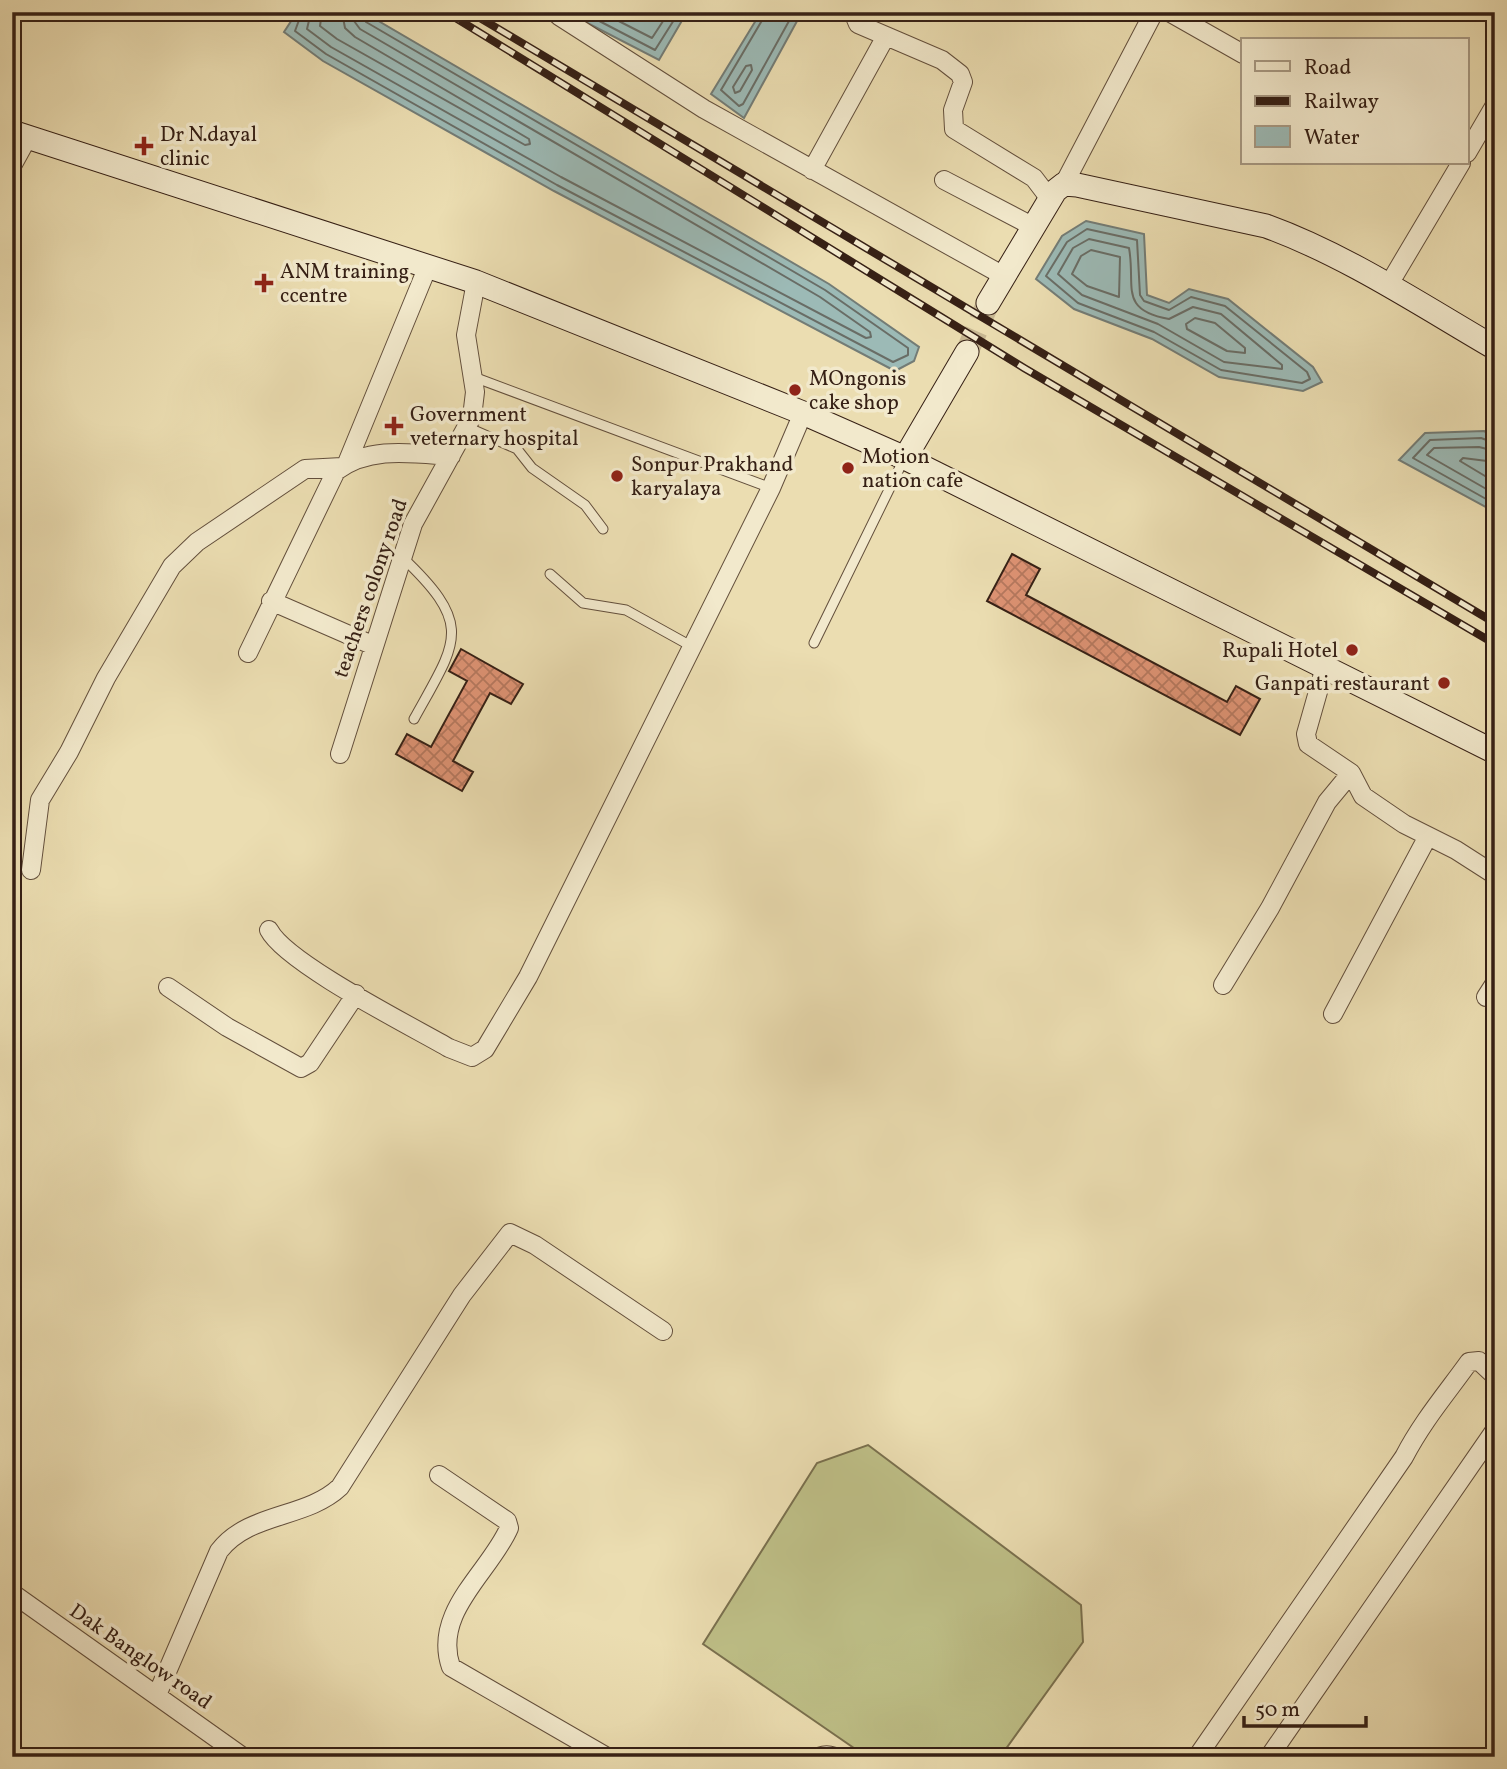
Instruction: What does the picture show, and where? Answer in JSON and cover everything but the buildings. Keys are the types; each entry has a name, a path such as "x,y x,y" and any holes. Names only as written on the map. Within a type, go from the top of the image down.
{"main road":[{"path":"20,135 476,282 803,413 905,458 1495,752"},
{"path":"988,303 1057,191 1266,226 1290,235 1388,286 1495,348"},
{"path":"905,458 967,352"}],"street":[{"path":"853,12 858,24 953,67 963,82 953,110 954,129 1057,191 1154,12"},
{"path":"1168,12 1241,53"},
{"path":"559,16 704,109 1004,276"},
{"path":"812,170 886,36"},
{"path":"1468,151 1495,106"},
{"path":"12,166 20,135"},
{"path":"1388,286 1460,164"},
{"path":"944,180 1034,227"},
{"path":"248,653 330,478 344,465 428,266"},
{"name":"teachers colony road","path":"340,754 372,645 422,504 472,417 475,392 466,335 476,282"},
{"path":"269,930 284,950 465,1056 472,1057 485,1049 528,977 771,488 803,413"},
{"path":"31,870 40,800 69,752 106,678 172,566 197,542 304,469 344,465 371,455 398,452 451,456"},
{"path":"271,601 372,645"},
{"path":"1325,667 1305,739 1312,748 1351,773 1363,796 1428,836 1456,849 1495,875"},
{"path":"1223,985 1270,908 1327,802 1351,773"},
{"path":"1334,1014 1428,836"},
{"path":"168,988 227,1027 301,1068 310,1063 356,994"},
{"path":"157,1695 219,1551 236,1533 288,1511 321,1502 341,1487 462,1295 510,1233 517,1234 555,1258 663,1331"},
{"path":"1197,1757 1404,1457 1426,1418 1439,1405 1468,1362 1479,1362 1495,1376"},
{"path":"1269,1757 1495,1430"},
{"path":"439,1475 507,1521 509,1528 458,1606 449,1640 451,1667 607,1757"},
{"name":"Dak Banglow road","path":"12,1593 243,1757"}],"lane":[{"path":"471,376 771,488"},
{"path":"467,427 517,449 532,468 585,505 603,529"},
{"path":"814,643 905,458"},
{"path":"402,557 438,596 447,611 452,629 450,654 414,719"},
{"path":"550,574 583,603 626,610 691,646"},
{"path":"811,1757 823,1750 833,1750 844,1757"}],"green space":[{"path":"868,1445 1081,1605 1083,1642 1000,1757 867,1757 703,1644 817,1463"}],"water":[{"path":"297,12 363,12 829,284 919,347 914,361 895,371 554,191 323,61 284,32"},
{"path":"566,12 687,12 659,60"},
{"path":"761,12 802,12 744,118 711,94"},
{"path":"1086,221 1144,234 1147,295 1169,303 1189,289 1228,299 1313,367 1322,382 1303,391 1219,377 1152,339 1074,309 1036,279 1062,236"},
{"path":"1484,431 1495,437 1495,512 1399,460 1425,433"}],"tunnel":[{"path":"967,352 988,303"}],"railway":[{"path":"446,12 1024,368 1495,644"},
{"path":"470,12 1495,623"}],"place":[{"name":"Dr N.dayal clinic","path":"144,146"},
{"name":"ANM training ccentre","path":"264,283"},
{"name":"MOngonis cake shop","path":"795,390"},
{"name":"Government veternary hospital","path":"394,426"},
{"name":"Motion nation cafe","path":"848,468"},
{"name":"Sonpur Prakhand karyalaya","path":"617,476"},
{"name":"Rupali Hotel","path":"1352,650"},
{"name":"Ganpati restaurant","path":"1444,683"}]}
